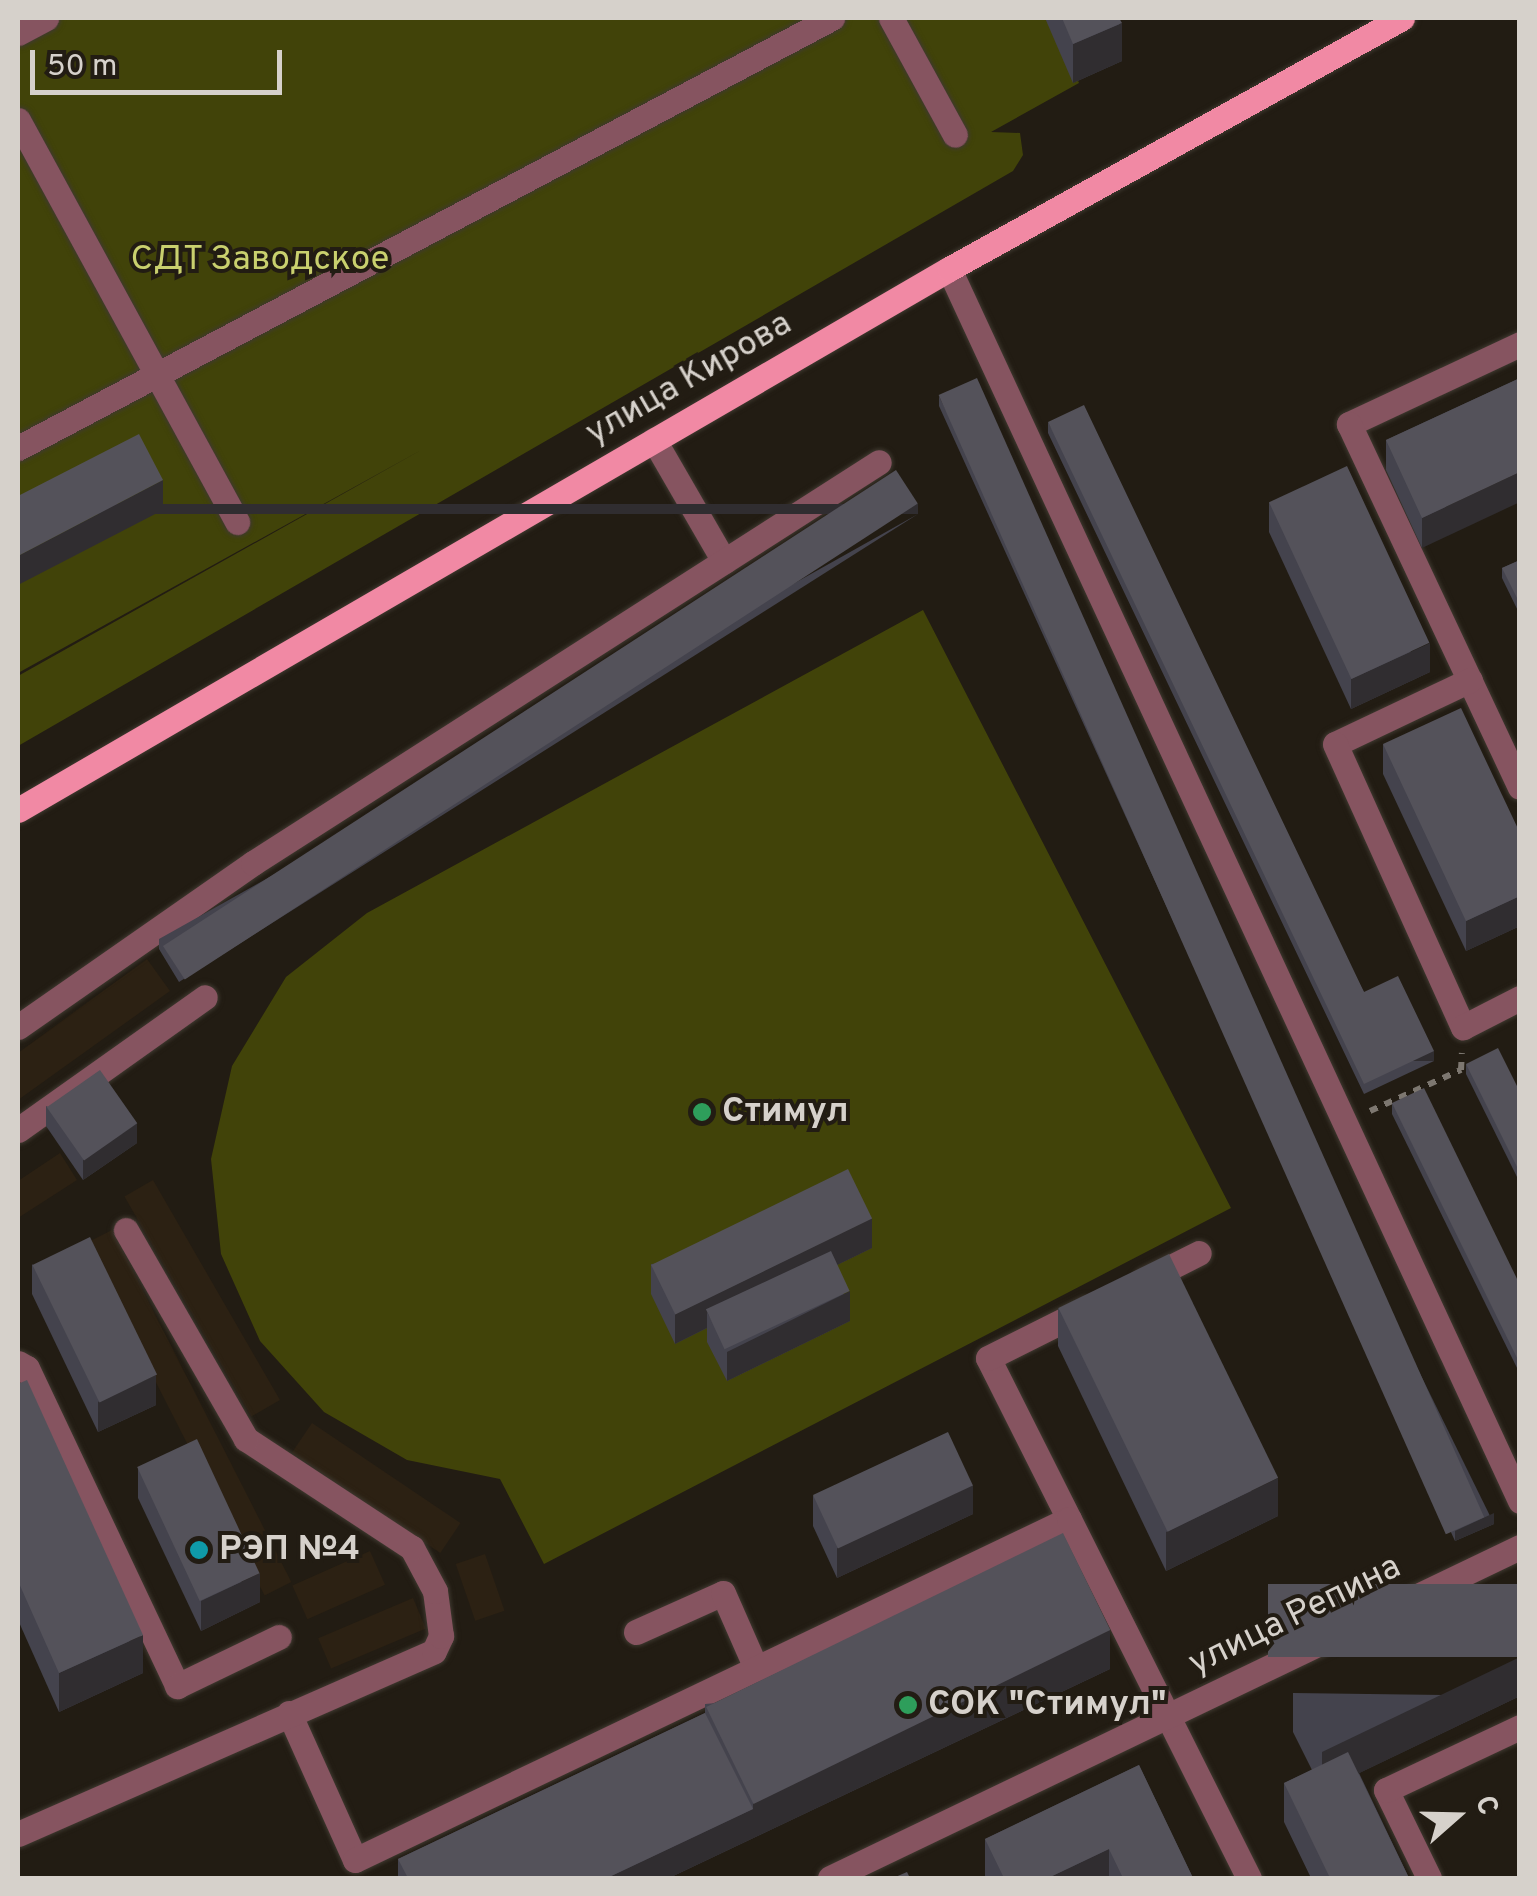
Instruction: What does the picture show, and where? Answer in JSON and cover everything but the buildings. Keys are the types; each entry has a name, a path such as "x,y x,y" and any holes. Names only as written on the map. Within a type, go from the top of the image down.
{"main road":[{"name":"улица Кирова","path":"18,810 948,268 1402,18"}],"street":[{"path":"18,32 46,18"},
{"path":"18,448 832,18"},
{"path":"891,18 955,135"},
{"path":"18,120 238,522"},
{"path":"948,268 1341,1124 1520,1502"},
{"path":"1518,782 1349,424 1520,344"},
{"path":"654,440 724,562"},
{"path":"18,1028 253,864 879,462"},
{"path":"1470,680 1335,744 1463,1027 1520,998"},
{"path":"18,1130 205,997"},
{"path":"18,1834 434,1651 442,1612 412,1548 246,1438 126,1230"},
{"path":"1199,1253 988,1358 1250,1878"},
{"path":"18,1363 26,1368 177,1686 279,1636"},
{"path":"289,1713 355,1860 1069,1519"},
{"name":"улица Репина","path":"830,1878 1520,1547"},
{"path":"636,1632 722,1593 756,1668"},
{"path":"1429,1878 1386,1790 1520,1727"}],"path":[{"path":"1341,1124 1461,1070 1463,1027"}],"shaded area":[{"path":"147,959 170,991 18,1100 18,1053"},
{"path":"60,1153 77,1180 18,1218 18,1181"},
{"path":"153,1180 280,1400 251,1416 124,1196"},
{"path":"112,1230 291,1582 265,1596 85,1244"},
{"path":"312,1423 460,1523 440,1553 292,1453"},
{"path":"370,1551 385,1585 307,1619 292,1586"},
{"path":"485,1554 505,1611 475,1621 456,1564"},
{"path":"413,1598 426,1628 331,1669 318,1638"}],"green space":[{"name":"СДТ Заводское","path":"18,18 1051,18 1079,83 991,132 1020,133 1023,155 1013,171 18,746 18,676 423,449 18,673"},
{"name":"Стимул","path":"923,610 1231,1208 544,1564 500,1479 407,1460 324,1412 260,1341 221,1254 211,1159 232,1066 286,977 367,913"}],"place":[{"name":"Стимул","path":"702,1112"},
{"name":"РЭП №4","path":"199,1550"},
{"name":"СОК \"Стимул\"","path":"908,1705"}]}
